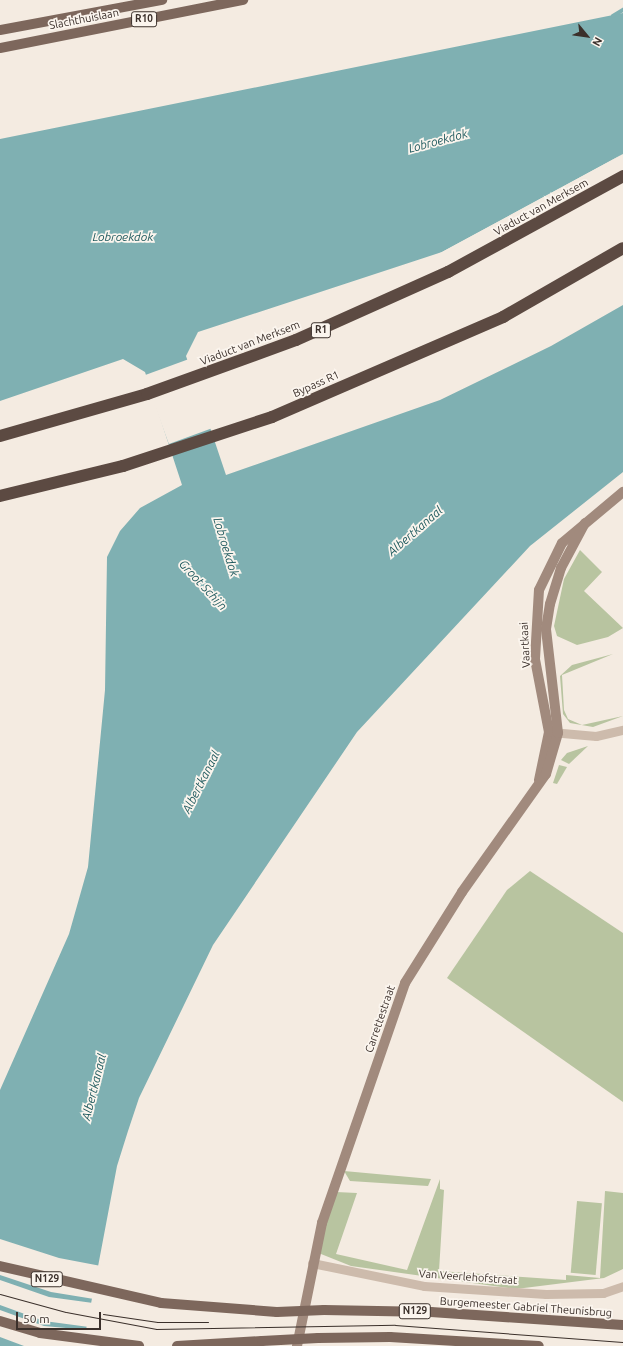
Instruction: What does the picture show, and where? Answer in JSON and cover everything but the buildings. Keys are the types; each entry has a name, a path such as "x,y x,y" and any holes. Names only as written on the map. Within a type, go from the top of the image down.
{"highway":[{"name":"Viaduct van Merksem","path":"0,436 147,394 310,335 510,240 623,176"},
{"name":"Bypass R1","path":"0,496 123,466 272,417 503,317 623,248"}],"main road":[{"name":"Slachthuislaan","path":"0,30 162,0"},
{"name":"Slachthuislaan","path":"0,48 243,0"},
{"name":"Burgemeester Gabriel Theunisbrug","path":"0,1266 161,1303 277,1312 324,1310 431,1312 623,1325"},
{"path":"0,1321 40,1333 139,1346"},
{"path":"177,1346 318,1338 390,1337 539,1346"}],"street":[{"name":"Vaartkaai","path":"554,733 535,659 539,590 562,543 623,492"},
{"name":"Vaartkaai","path":"539,780 554,733 546,629 558,576 585,523"},
{"path":"554,733 596,736 623,730"},
{"name":"Carrettestraat","path":"297,1346 312,1263 330,1200 405,983 462,892 524,808 539,780"},
{"name":"Van Veerlehofstraat","path":"312,1263 424,1286 546,1294 603,1293 623,1286"}],"green space":[{"path":"580,550 602,572 584,591 623,628 608,637 577,645 557,636 554,626 564,579"},
{"path":"613,654 562,675 564,710 568,719 582,725 623,716 593,727 570,723 563,714 560,676 572,665"},
{"path":"588,746 569,764 561,760 567,753"},
{"path":"559,765 567,767 557,784 553,783"},
{"path":"530,871 623,933 623,1102 447,978 507,890"},
{"path":"344,1171 431,1179 428,1186 350,1181"},
{"path":"440,1179 440,1189 444,1190 439,1271 566,1280 566,1275 600,1278 605,1191 623,1193 623,1269 604,1278 516,1289 351,1266 316,1252 336,1192 357,1193 336,1254 407,1270"},
{"path":"577,1201 602,1203 596,1275 571,1273"}],"water":[{"path":"623,13 623,154 442,252 198,332 186,356 226,475 440,400 551,346 623,305 623,472 530,546 357,732 213,945 139,1098 128,1131 117,1166 83,1346 0,1346 0,1090 69,934 88,867 105,690 107,557 120,531 140,508 182,485 145,372 123,359 0,401 0,139"}],"pier":[{"path":"623,154 556,195 443,254 429,259"},
{"path":"189,359 214,428 169,444 144,375"},
{"path":"0,1239 59,1258 101,1266 94,1299 51,1292 0,1275"},
{"path":"0,1280 49,1297 93,1303 89,1327 44,1321 0,1305"},
{"path":"0,1310 44,1326 88,1330 85,1346 24,1346 0,1337"}],"waterway":[{"path":"613,16 623,10"}],"tram line":[{"path":"0,1294 66,1312 156,1329 395,1325 623,1342"},
{"path":"103,1314 157,1322 208,1322"}],"water label":[{"name":"Lobroekdok","path":"438,141"},
{"name":"Lobroekdok","path":"123,237"},
{"name":"Albertkanaal","path":"415,531"},
{"name":"Lobroekdok","path":"226,547"},
{"name":"Groot Schijn","path":"203,585"},
{"name":"Albertkanaal","path":"201,782"},
{"name":"Albertkanaal","path":"94,1087"}]}
